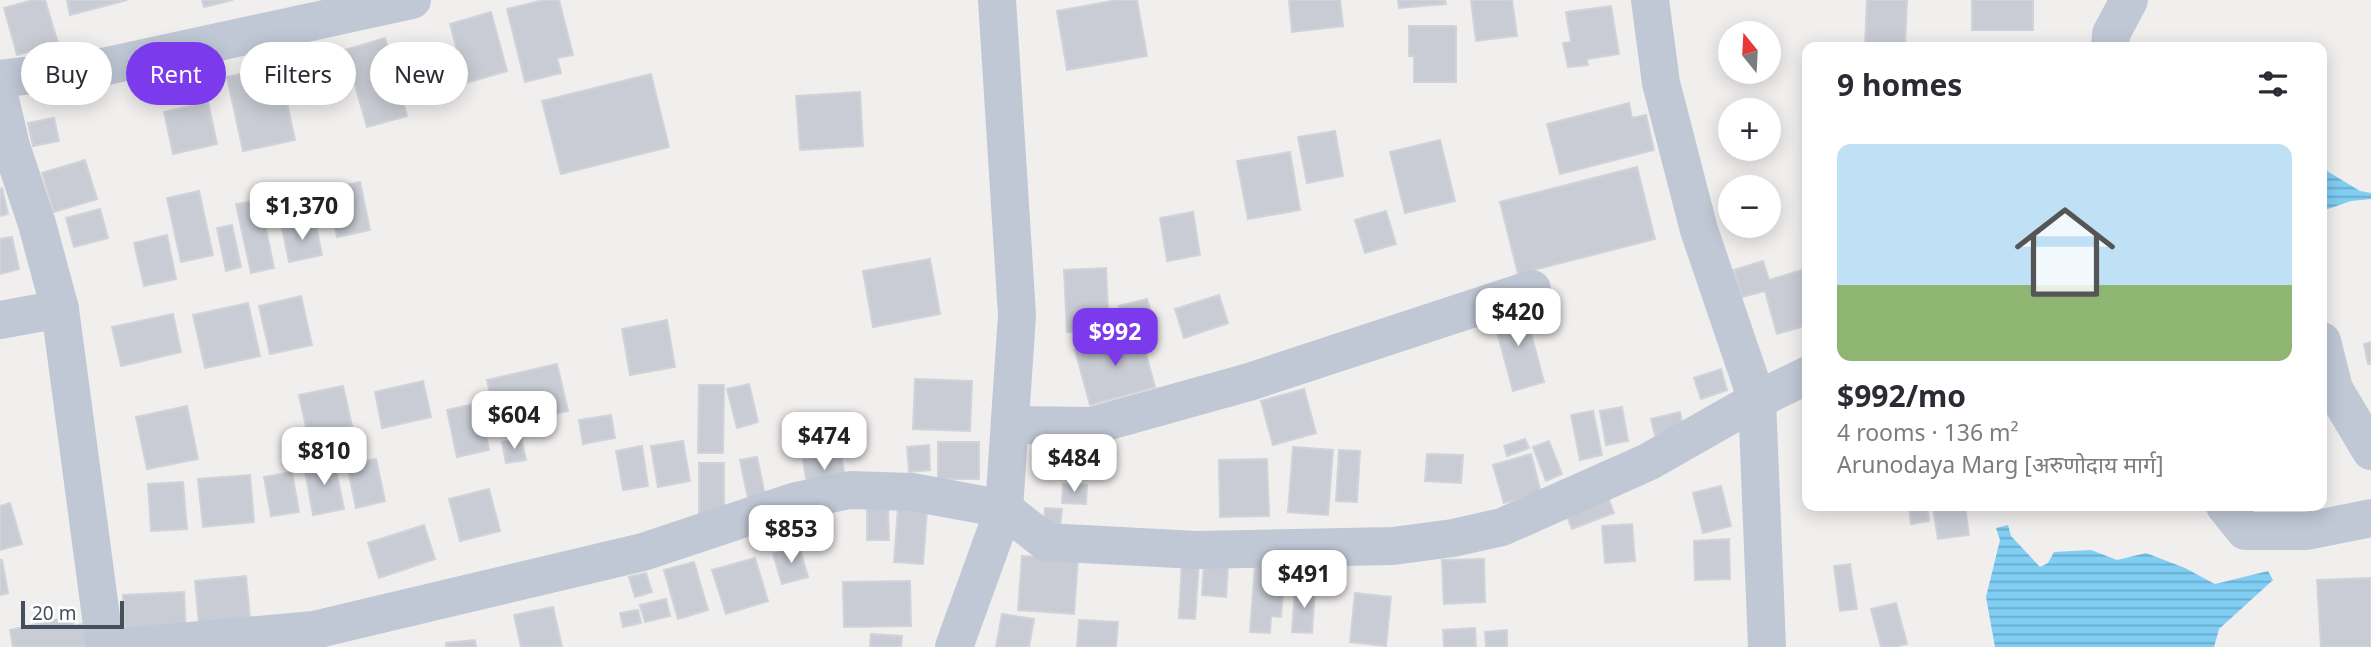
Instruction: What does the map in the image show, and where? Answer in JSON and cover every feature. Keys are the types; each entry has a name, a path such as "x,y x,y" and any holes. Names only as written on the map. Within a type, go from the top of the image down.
{"street":[{"path":"0,79 107,65 412,0"},
{"path":"954,647 1004,509 1010,425 1017,315 997,0"},
{"path":"1650,0 1661,83 1699,230 1757,400 1767,647"},
{"path":"2111,42 2129,0"},
{"path":"0,99 11,146 37,224 60,309 105,647"},
{"path":"1010,425 1091,426 1262,377 1532,289"},
{"path":"0,320 60,309"},
{"path":"2327,361 2334,389 2371,451"},
{"path":"122,647 314,630 643,552 796,501 850,490 912,492 1004,509 1046,542 1196,550 1393,546 1453,538 1502,527 1648,462 1757,400 1802,378"},
{"path":"2229,511 2245,531 2307,531 2371,518"}],"water":[{"path":"2327,171 2360,191 2371,193 2371,199 2351,201 2327,209"},
{"path":"2008,525 2011,536 2040,567 2048,563 2054,552 2091,550 2117,560 2146,553 2185,568 2215,584 2268,571 2273,580 2219,629 2214,647 1995,647 1986,597 2000,540 1996,528"}],"building":[{"path":"33,0 45,0 58,42 21,42 21,54 17,55 4,8"},
{"path":"67,0 127,0 70,15"},
{"path":"202,0 233,0 204,7"},
{"path":"544,0 559,0 573,55 557,58 561,73 525,82 507,9"},
{"path":"1117,0 1137,0 1147,56 1067,70 1057,11"},
{"path":"1289,0 1340,0 1343,26 1292,32"},
{"path":"1398,0 1445,0 1446,4 1399,8"},
{"path":"1471,0 1512,0 1517,36 1476,41"},
{"path":"1867,0 1907,0 1905,42 1865,42"},
{"path":"1972,0 2033,0 2033,30 1972,30"},
{"path":"1611,6 1619,54 1587,59 1588,65 1568,67 1563,43 1571,42 1566,12"},
{"path":"491,12 507,71 468,82 468,42 455,42 450,24"},
{"path":"1409,26 1456,26 1456,82 1414,82 1414,56 1409,56"},
{"path":"370,42 370,105 404,105 407,116 367,127 356,88 356,47"},
{"path":"240,74 240,105 288,105 295,140 243,151 227,77"},
{"path":"651,74 669,147 561,174 542,101"},
{"path":"860,92 863,146 800,150 796,96"},
{"path":"1629,103 1632,118 1646,115 1654,150 1560,174 1547,124"},
{"path":"195,105 209,105 217,144 173,154 164,112"},
{"path":"54,118 59,141 33,146 28,123"},
{"path":"1335,131 1343,176 1307,183 1298,137"},
{"path":"1440,140 1455,201 1405,213 1390,152"},
{"path":"1290,152 1300,210 1248,219 1237,161"},
{"path":"85,160 97,199 54,212 42,173"},
{"path":"1637,167 1655,239 1518,274 1500,202"},
{"path":"360,182 370,230 337,237 327,189"},
{"path":"2,188 8,214 0,216 0,189"},
{"path":"199,191 213,255 181,262 167,198"},
{"path":"260,200 274,268 251,273 236,204"},
{"path":"100,209 108,238 74,247 66,218"},
{"path":"1386,211 1396,244 1365,253 1355,220"},
{"path":"1193,212 1200,255 1167,261 1160,218"},
{"path":"315,221 322,255 289,262 282,228"},
{"path":"232,225 241,267 226,271 217,228"},
{"path":"167,235 176,279 144,286 134,243"},
{"path":"12,237 19,269 0,274 0,239"},
{"path":"930,259 940,314 873,327 863,271"},
{"path":"1763,261 1769,280 1802,270 1802,327 1777,334 1765,291 1742,297 1734,270"},
{"path":"1106,268 1109,331 1067,332 1064,270"},
{"path":"1219,295 1228,323 1184,338 1175,309"},
{"path":"301,296 312,345 270,354 259,306"},
{"path":"1147,299 1154,323 1126,331 1119,306"},
{"path":"248,303 260,356 205,368 193,315"},
{"path":"1523,304 1544,382 1513,391 1492,313"},
{"path":"173,314 181,352 121,366 112,327"},
{"path":"667,320 675,367 630,375 622,329"},
{"path":"1140,332 1155,387 1090,405 1075,350"},
{"path":"2371,342 2371,364 2368,364 2364,344"},
{"path":"557,364 568,411 497,426 487,380"},
{"path":"1721,369 1727,390 1701,399 1694,378"},
{"path":"915,379 972,381 970,431 913,429"},
{"path":"423,381 431,417 382,428 375,392"},
{"path":"749,384 758,422 737,428 727,389"},
{"path":"699,385 724,385 723,453 698,453"},
{"path":"343,386 352,426 308,436 299,395"},
{"path":"1304,389 1316,433 1273,445 1261,401"},
{"path":"479,403 489,450 457,457 447,410"},
{"path":"187,406 198,459 147,469 136,417"},
{"path":"1622,407 1628,441 1606,445 1600,411"},
{"path":"1593,411 1602,455 1580,460 1571,415"},
{"path":"1680,412 1683,428 1655,435 1651,419"},
{"path":"611,415 615,438 583,444 579,420"},
{"path":"521,438 526,460 506,463 502,442"},
{"path":"1525,439 1529,448 1507,456 1504,446"},
{"path":"683,441 690,481 658,487 651,446"},
{"path":"1549,441 1562,474 1546,481 1533,447"},
{"path":"938,442 979,442 979,479 938,479"},
{"path":"929,445 930,470 909,472 907,447"},
{"path":"642,446 648,486 623,490 616,451"},
{"path":"1293,447 1333,450 1328,515 1288,512"},
{"path":"1339,450 1360,451 1357,502 1336,501"},
{"path":"841,454 846,483 808,489 803,460"},
{"path":"1427,454 1463,455 1461,483 1425,481"},
{"path":"1531,454 1541,493 1504,503 1493,465"},
{"path":"757,457 765,495 748,498 740,460"},
{"path":"334,459 344,509 313,515 304,465"},
{"path":"376,459 385,501 356,508 347,465"},
{"path":"1267,459 1269,516 1220,517 1219,460"},
{"path":"699,463 724,463 724,513 699,513"},
{"path":"292,472 299,512 271,516 264,477"},
{"path":"250,475 254,522 203,527 198,479"},
{"path":"183,482 187,529 151,531 148,484"},
{"path":"1063,484 1087,485 1086,504 1062,503"},
{"path":"1721,486 1731,526 1703,533 1693,493"},
{"path":"489,489 500,531 460,541 449,499"},
{"path":"1605,490 1614,513 1572,529 1563,506"},
{"path":"10,503 22,544 0,550 0,506"},
{"path":"867,507 888,507 889,540 867,540"},
{"path":"898,508 927,510 923,564 894,562"},
{"path":"1045,508 1062,509 1060,527 1044,526"},
{"path":"1910,511 1928,511 1929,521 1911,524"},
{"path":"1933,511 1966,511 1969,535 1938,539"},
{"path":"811,517 815,533 798,538 793,522"},
{"path":"788,518 795,543 776,549 769,523"},
{"path":"1632,524 1635,561 1605,563 1602,526"},
{"path":"424,525 435,559 379,578 368,543"},
{"path":"1729,539 1730,579 1695,580 1694,541"},
{"path":"799,546 808,577 782,584 773,554"},
{"path":"1022,556 1078,559 1074,614 1018,610"},
{"path":"755,558 768,601 726,614 712,570"},
{"path":"1484,559 1485,602 1444,604 1442,560"},
{"path":"0,560 8,593 0,595"},
{"path":"1182,561 1199,562 1195,619 1179,618"},
{"path":"694,562 708,610 678,619 664,570"},
{"path":"1204,563 1228,565 1226,597 1202,595"},
{"path":"1850,564 1857,609 1840,611 1834,566"},
{"path":"1255,566 1285,568 1281,617 1271,616 1270,633 1250,632"},
{"path":"646,573 652,592 635,597 629,577"},
{"path":"246,576 250,619 199,624 195,581"},
{"path":"2371,578 2371,647 2321,647 2317,580"},
{"path":"910,581 911,626 844,627 843,582"},
{"path":"1295,587 1315,588 1312,633 1292,632"},
{"path":"184,592 186,633 125,637 123,595"},
{"path":"1355,593 1391,597 1386,646 1350,642"},
{"path":"666,599 670,616 645,622 640,605"},
{"path":"1896,603 1907,644 1881,647 1871,609"},
{"path":"553,607 562,647 521,647 514,615"},
{"path":"638,610 641,623 623,627 620,613"},
{"path":"1002,614 1034,619 1029,647 996,647"},
{"path":"72,616 74,626 83,624 88,647 13,647 10,630"},
{"path":"1079,620 1118,622 1116,647 1077,647"},
{"path":"1475,628 1476,647 1444,647 1443,630"},
{"path":"1507,630 1507,647 1486,647 1485,632"},
{"path":"871,634 902,636 901,647 870,647"},
{"path":"475,640 476,647 446,647 446,643"}]}
